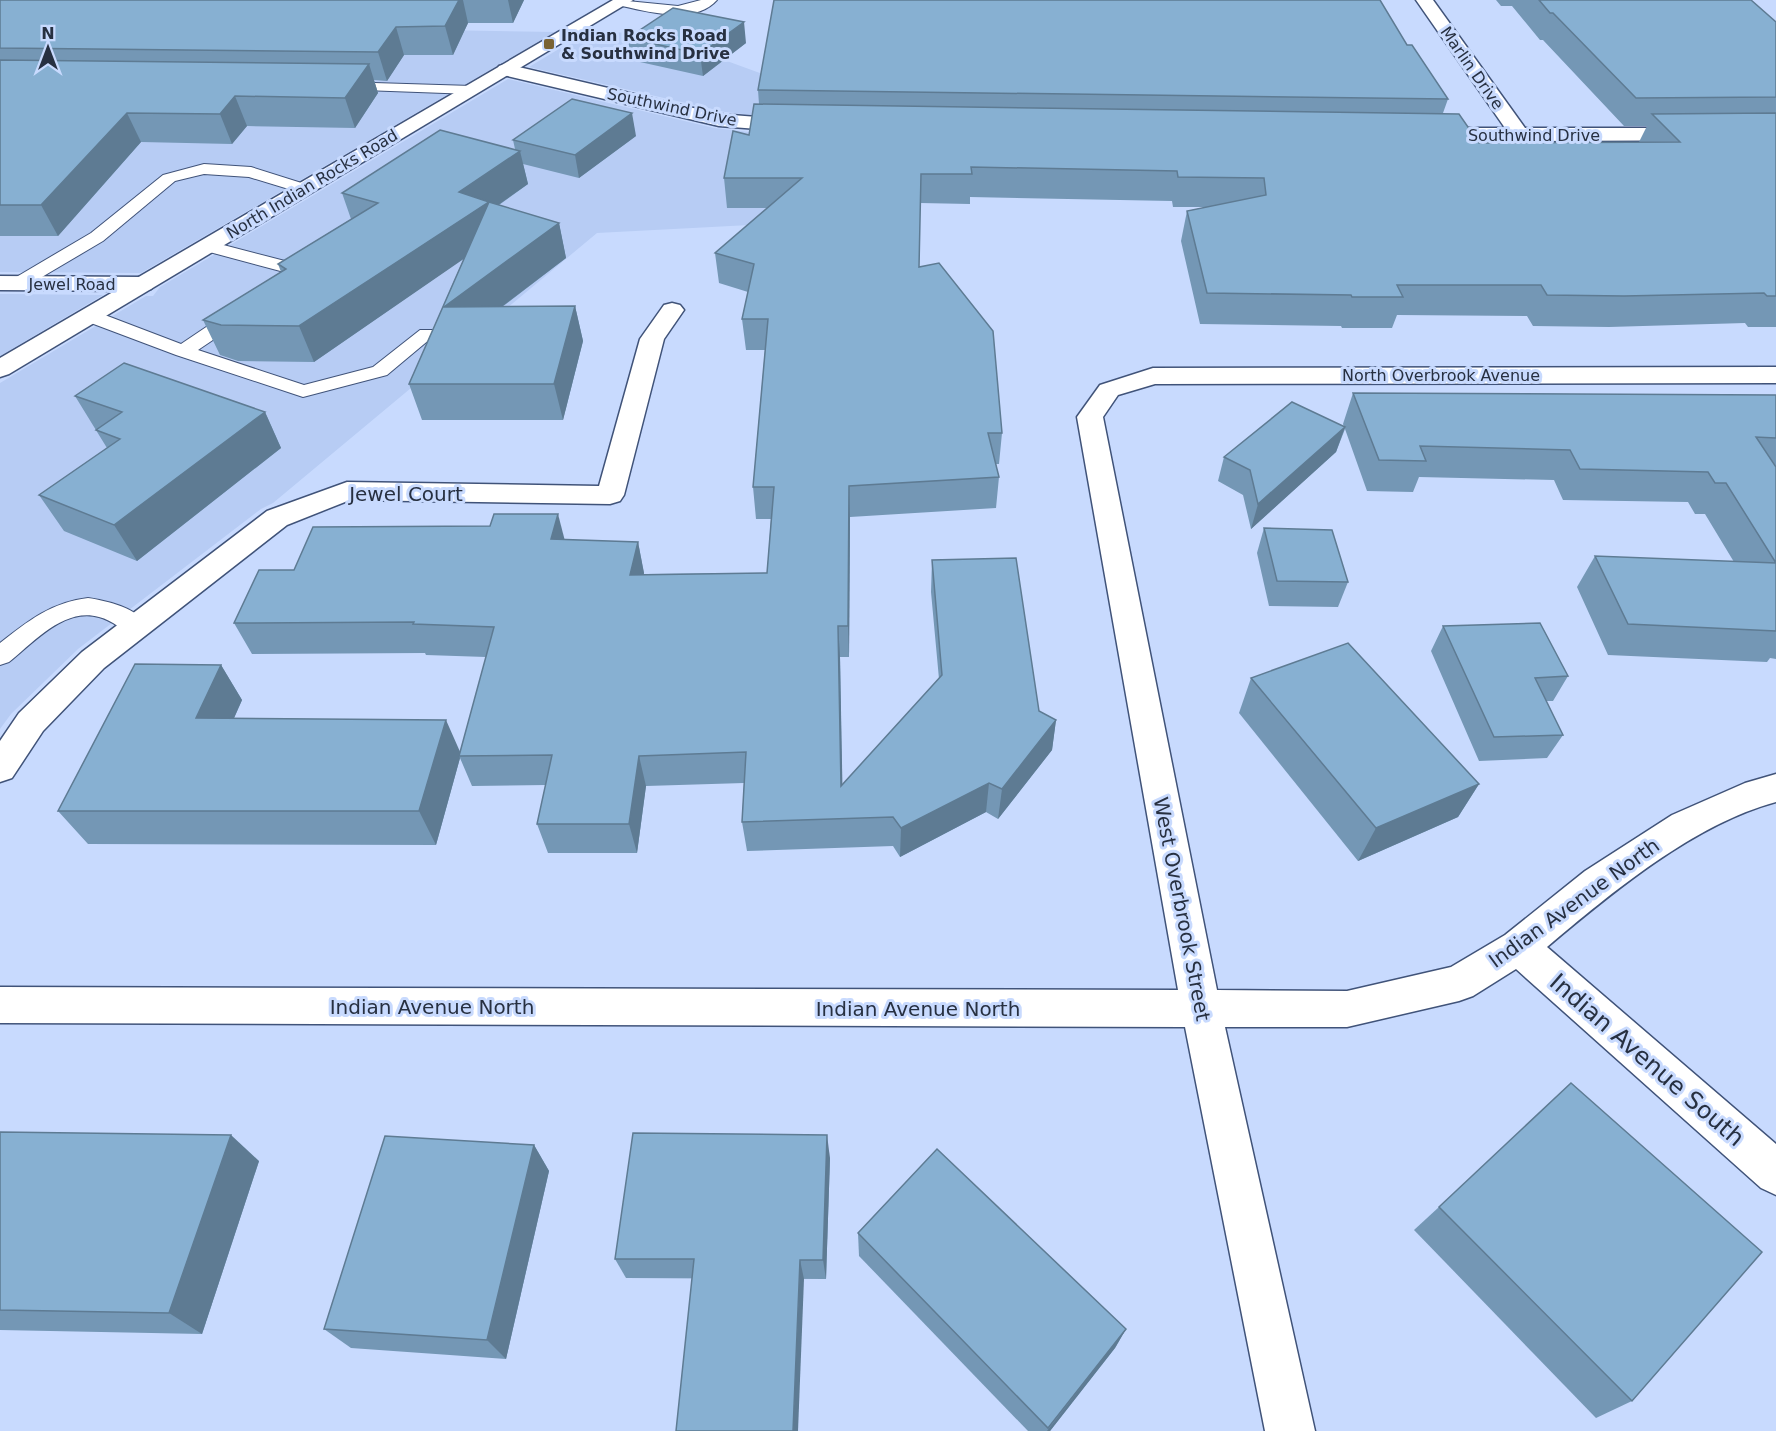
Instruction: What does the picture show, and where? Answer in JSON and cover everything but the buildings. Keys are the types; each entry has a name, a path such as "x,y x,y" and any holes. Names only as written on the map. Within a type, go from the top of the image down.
{"street":[{"name":"Marlin Drive","path":"1424,0 1520,135"},
{"name":"North Indian Rocks Road","path":"0,369 623,1"},
{"name":"Southwind Drive","path":"506,70 719,120 769,125 815,126"},
{"name":"Southwind Drive","path":"1414,134 1776,134"},
{"name":"Jewel Road","path":"10,283 143,284"},
{"name":"Jewel Court","path":"0,768 31,722 93,660 277,518 347,491 610,495 652,339 672,310"},
{"name":"North Overbrook Avenue","path":"1109,390 1153,376 1776,375"},
{"name":"West Overbrook Street","path":"1109,390 1090,417 1201,1010 1290,1431"},
{"name":"Indian Avenue North","path":"0,1005 1347,1009 1459,983 1519,947 1598,882 1685,825 1757,793 1776,788"},
{"name":"Indian Avenue South","path":"1519,947 1776,1173"}],"lane":[{"path":"623,1 683,11 699,8 711,0"},
{"path":"321,86 472,90"},
{"path":"10,283 97,237 169,178 204,169 251,172 305,189"},
{"path":"208,246 302,271 284,283"},
{"path":"183,351 256,302"},
{"path":"90,316 183,351 303,391 380,371 427,334"},
{"path":"0,656 58,612 82,606 104,609 137,627"}],"shaded area":[{"path":"0,23 555,32 141,273 0,272"},
{"path":"587,32 650,33 886,119 771,117 725,112 529,67"},
{"path":"508,79 714,128 767,134 905,217 597,233 273,503 261,509 78,649 11,714 0,729 0,383 146,296 153,296 160,287"},
{"path":"0,294 10,294 103,295 0,356"}],"place":[{"name":"Indian Rocks Road & Southwind Drive","path":"549,44"}]}
